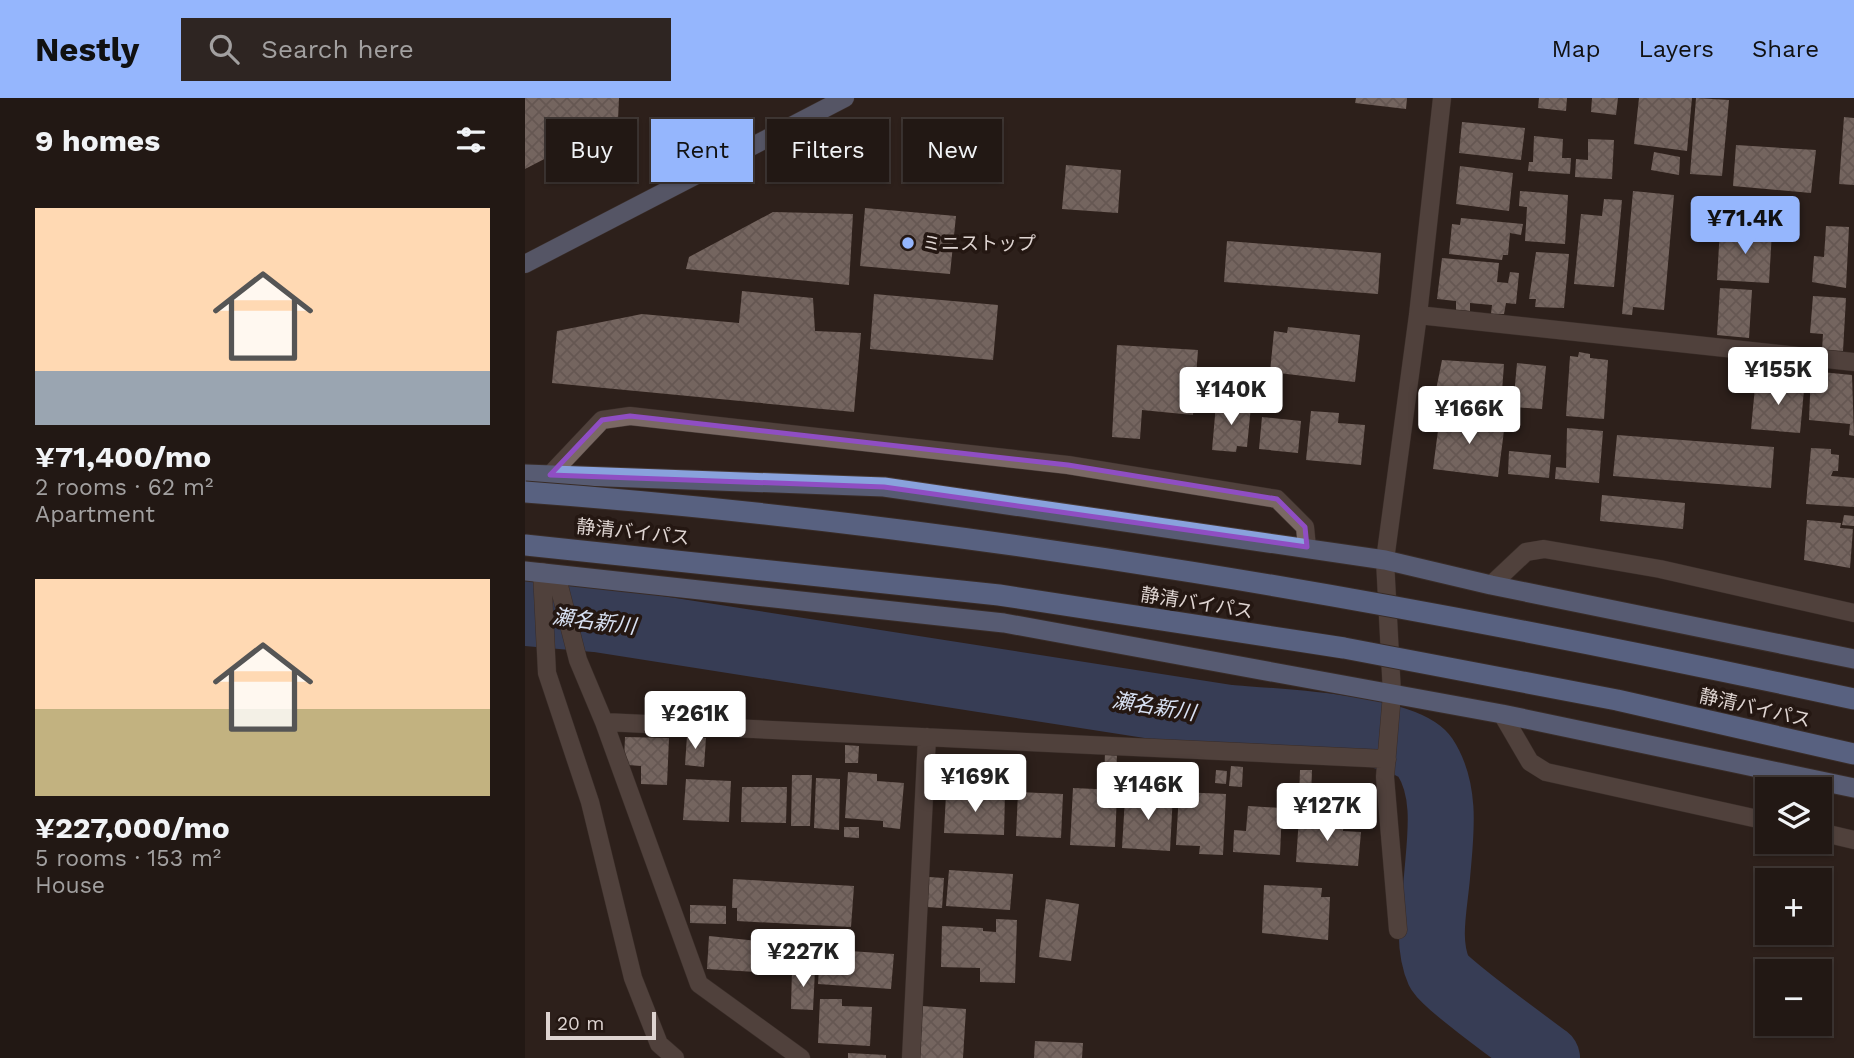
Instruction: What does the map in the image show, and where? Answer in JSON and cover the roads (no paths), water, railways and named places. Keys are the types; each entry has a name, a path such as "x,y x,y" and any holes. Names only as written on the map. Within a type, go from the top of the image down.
{"highway":[{"path":"525,474 884,487 1385,560 1491,585 1854,659"},
{"name":"静清バイパス","path":"525,492 968,538 1307,591 1716,669 1854,699"},
{"name":"静清バイパス","path":"525,545 999,596 1344,648 1617,700 1854,754"},
{"path":"541,572 1004,623 1502,714 1854,788"}],"main road":[{"path":"525,264 845,98"}],"street":[{"path":"1398,930 1385,777 1392,694 1385,560 1442,98"},
{"path":"1417,315 1854,362"},
{"path":"549,475 602,420 630,416 1068,465 1277,499 1305,527 1307,547"},
{"path":"1491,585 1526,552 1544,549 1660,569 1854,613"},
{"path":"541,572 604,722 699,984 801,1058"},
{"path":"541,572 547,673 590,802 633,978 659,1044 675,1058"},
{"path":"1502,714 1530,762 1546,772 1755,818"},
{"path":"604,722 1387,759"},
{"path":"911,1058 927,737"},
{"path":"1832,835 1854,840"}],"waterway":[{"name":"瀬名新川","path":"525,613 596,619 1230,718 1334,727 1365,732 1412,747 1425,757 1437,785 1440,800 1441,832 1432,937 1439,972 1471,1001 1547,1058"}],"place":[{"name":"ミニストップ","path":"908,243"}]}
